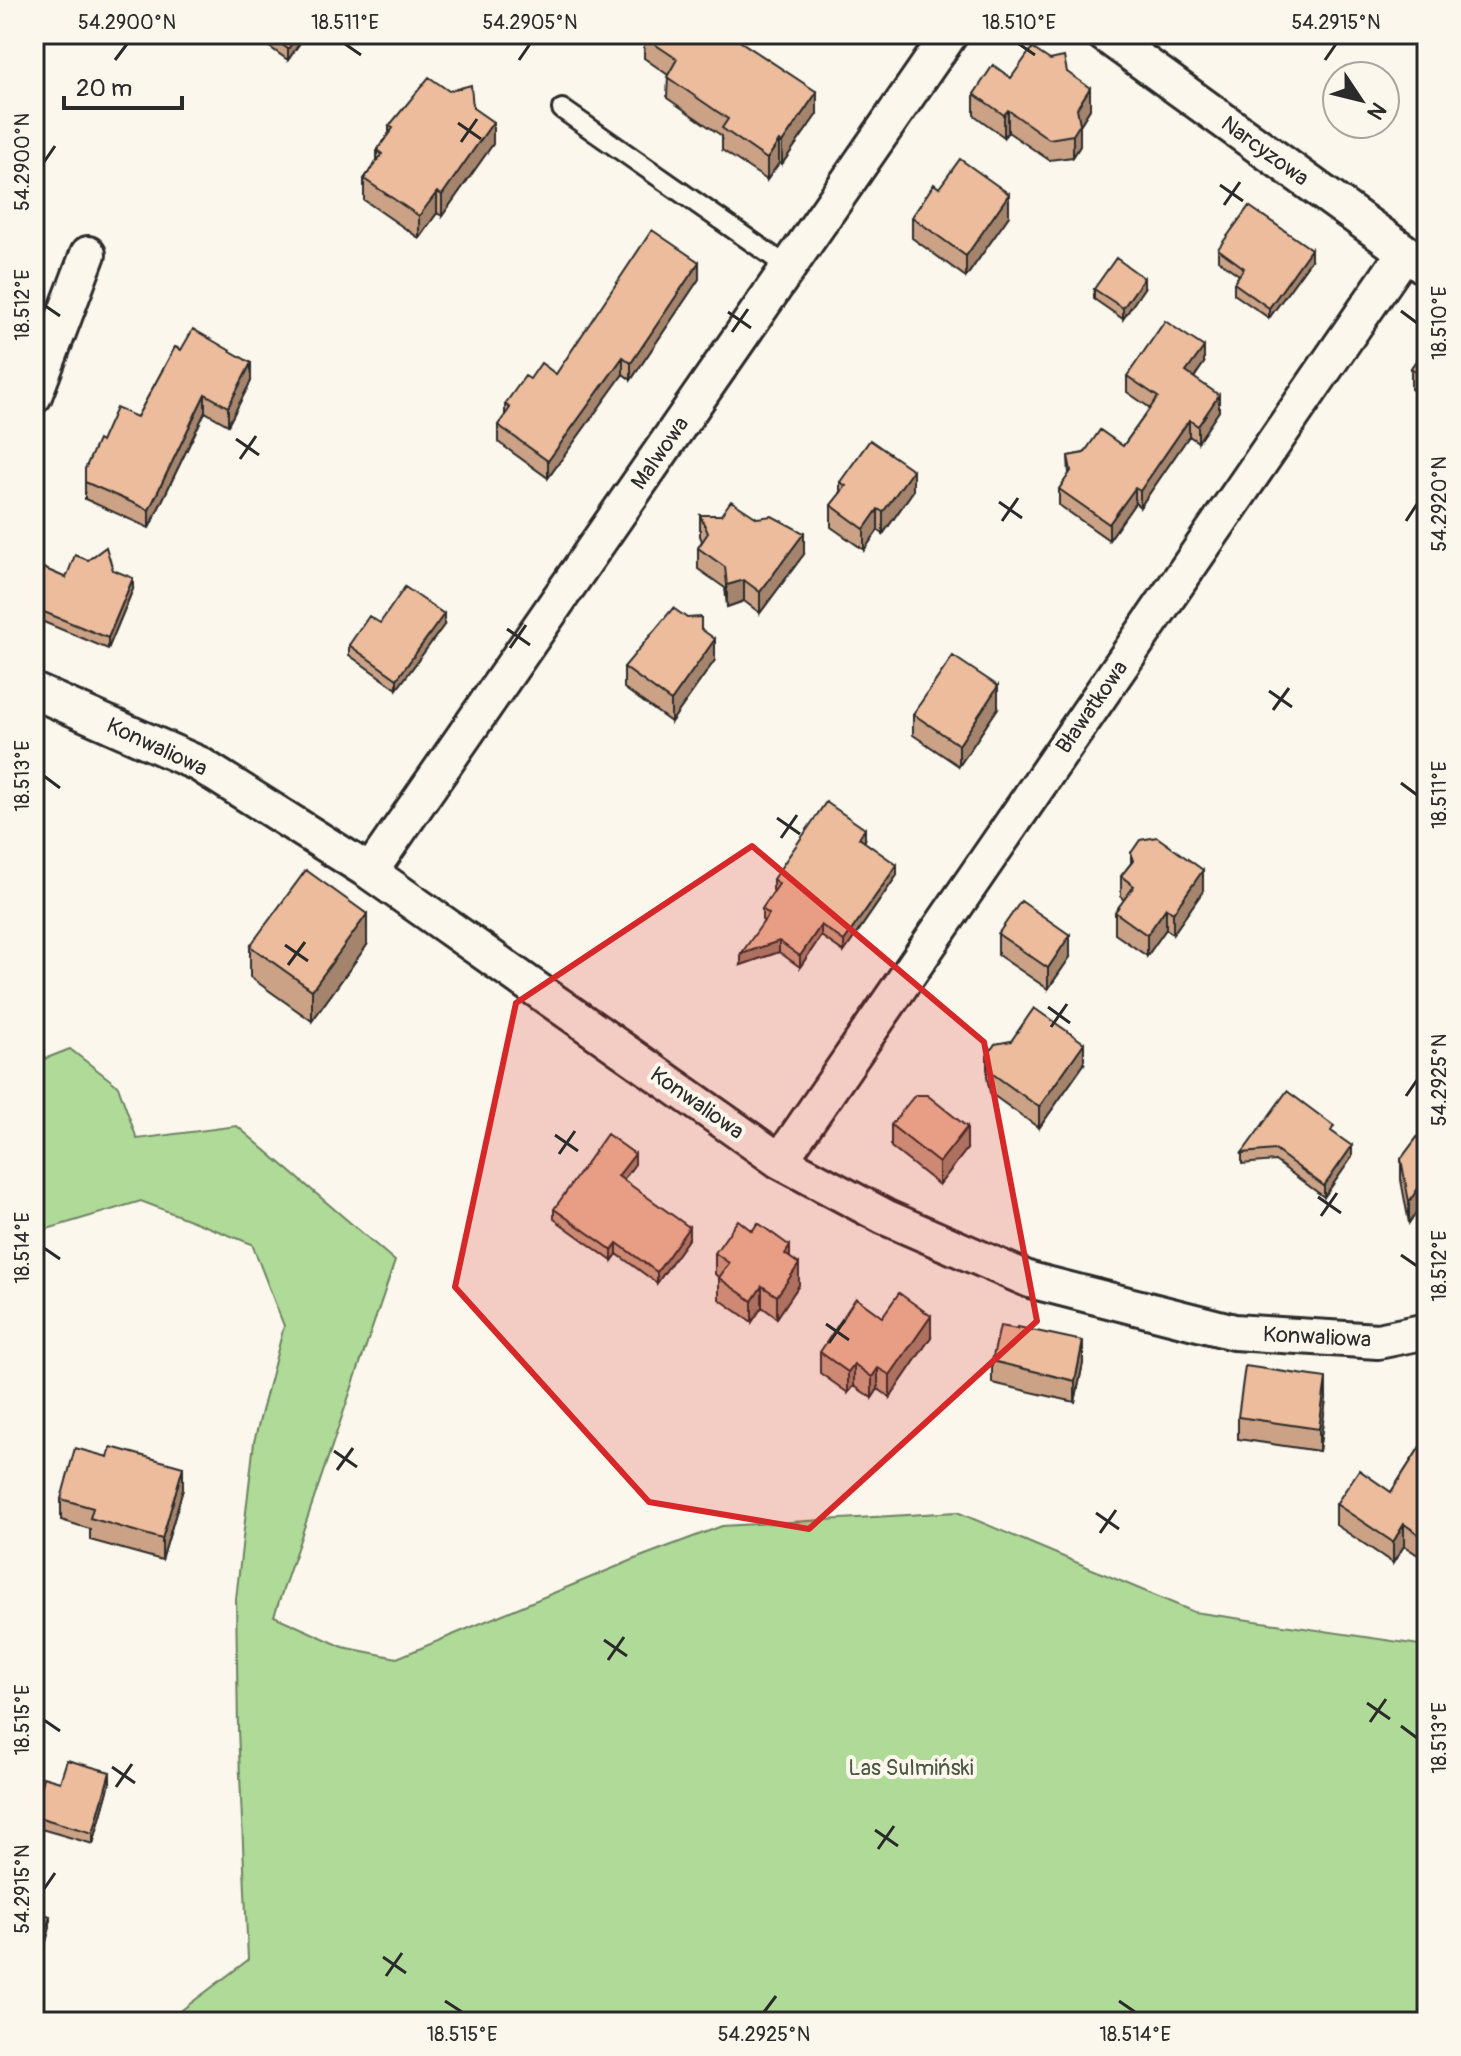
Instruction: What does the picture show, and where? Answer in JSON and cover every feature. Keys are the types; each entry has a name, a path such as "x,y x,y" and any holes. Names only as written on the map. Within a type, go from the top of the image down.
{"street":[{"name":"Malwowa","path":"370,872 950,34"},
{"name":"Narcyzowa","path":"1104,34 1416,260"},
{"path":"34,396 88,254"},
{"name":"Bławatkowa","path":"780,1161 1416,260"},
{"name":"Konwaliowa","path":"34,691 199,764 370,872 780,1161 885,1217 1030,1280 1234,1332 1378,1341 1427,1331"}],"lane":[{"path":"562,109 788,267"}],"highlighted area":[{"path":"752,846 984,1042 1037,1321 809,1529 649,1502 455,1287 516,1003"}],"green space":[{"name":"Las Sulmiński","path":"70,1049 118,1086 137,1139 237,1126 395,1261 274,1616 343,1647 397,1658 722,1526 957,1512 1194,1612 1427,1646 1427,2022 166,2022 248,1960 236,1599 254,1442 284,1326 252,1244 141,1201 34,1233 34,1063"}],"building":[{"path":"267,34 298,34 288,49"},
{"path":"646,34 729,34 817,92 782,143 779,141 767,159 722,128 728,119 667,77 677,59 644,37"},
{"path":"1032,48 1050,60 1064,57 1067,72 1090,88 1077,108 1080,124 1073,135 1049,139 1008,110 1004,115 974,94 993,65 1011,78"},
{"path":"429,77 449,91 471,85 473,108 493,122 442,195 437,192 419,216 364,179 382,154 377,150 393,128 389,126"},
{"path":"960,159 1009,194 966,256 912,217 934,184 939,188"},
{"path":"1249,206 1311,249 1269,308 1234,283 1244,268 1218,249"},
{"path":"652,230 699,262 631,363 623,357 548,461 498,425 510,408 505,404 525,376 530,379 541,363 556,374"},
{"path":"1116,258 1144,278 1123,308 1094,289"},
{"path":"1165,321 1204,347 1186,372 1219,395 1198,426 1189,420 1140,491 1135,488 1109,524 1059,489 1071,471 1068,456 1084,453 1100,430 1123,446 1158,397 1127,376"},
{"path":"193,329 251,363 228,407 205,394 149,510 85,482 85,469 116,408 137,417 175,347 181,350"},
{"path":"1427,345 1427,379 1411,368"},
{"path":"870,440 913,470 883,512 878,509 864,529 831,505 846,486 840,482"},
{"path":"731,501 757,518 772,516 804,533 760,592 744,580 727,585 725,567 698,548 708,533 700,515 721,515"},
{"path":"106,547 113,570 133,578 108,638 34,608 34,564 66,578 75,555 88,560"},
{"path":"405,587 444,614 397,679 349,645 369,616 380,623"},
{"path":"673,608 687,618 701,617 701,629 715,639 671,701 624,667"},
{"path":"953,656 998,686 959,745 913,714"},
{"path":"826,802 865,829 859,838 897,865 844,941 821,925 800,956 779,941 741,954 769,914 762,909 779,884 773,879"},
{"path":"1157,837 1203,870 1173,913 1166,908 1147,935 1115,912 1134,886 1121,876 1133,861 1131,853 1140,840"},
{"path":"306,870 367,914 312,990 250,946"},
{"path":"1021,901 1070,935 1048,968 998,934"},
{"path":"1034,1008 1084,1043 1039,1107 990,1072 987,1056 995,1044 1011,1041"},
{"path":"1287,1091 1334,1126 1331,1131 1352,1146 1324,1186 1275,1150 1242,1153"},
{"path":"915,1095 927,1095 967,1127 939,1163 891,1125"},
{"path":"1427,1124 1427,1175 1409,1202 1401,1159"},
{"path":"607,1134 635,1154 618,1176 689,1227 657,1272 617,1243 612,1250 554,1209"},
{"path":"738,1220 752,1231 758,1223 790,1246 785,1254 799,1264 777,1296 762,1286 752,1301 719,1278 729,1263 715,1253"},
{"path":"899,1293 931,1316 890,1375 878,1368 872,1377 854,1364 848,1372 820,1352 856,1298 882,1317"},
{"path":"1000,1326 1083,1341 1075,1381 992,1361"},
{"path":"1245,1366 1326,1378 1319,1429 1238,1417"},
{"path":"1427,1436 1427,1540 1404,1524 1393,1542 1336,1504 1359,1470 1391,1492"},
{"path":"111,1447 183,1467 162,1539 90,1518 93,1508 61,1499 75,1448 108,1457"},
{"path":"67,1760 110,1772 93,1833 34,1816 43,1777 60,1782"},
{"path":"34,1911 50,1916 40,1952 34,1950"}]}
